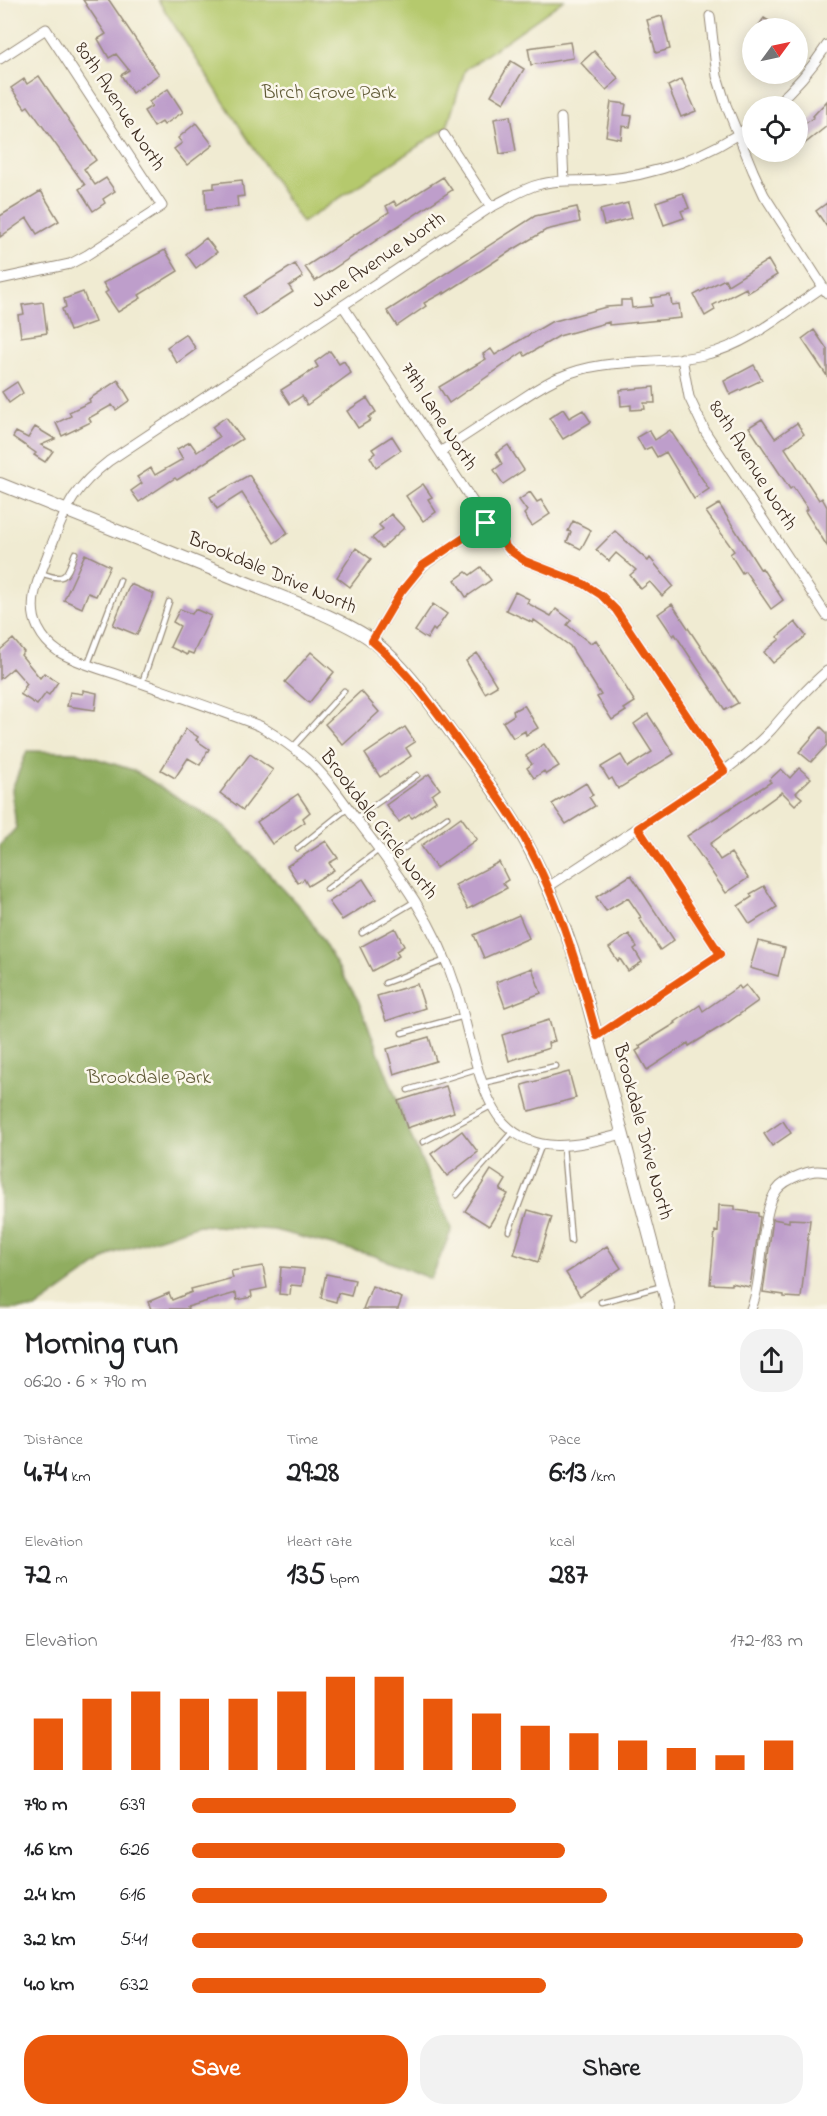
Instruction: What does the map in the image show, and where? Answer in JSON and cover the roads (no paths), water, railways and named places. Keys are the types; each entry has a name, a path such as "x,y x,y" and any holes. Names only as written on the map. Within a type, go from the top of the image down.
{"street":[{"path":"440,452 560,376 618,361 682,358 705,355 724,349 825,290 764,195 738,135 717,76 710,16"},
{"name":"80th Avenue North","path":"0,59 46,29 162,206 87,255 69,264 0,279"},
{"path":"785,96 817,61 827,45"},
{"path":"561,118 564,181"},
{"name":"June Avenue North","path":"65,511 75,493 90,476 109,461 491,207 539,184 635,176 670,166 704,153 742,132"},
{"path":"444,135 491,207"},
{"name":"79th Lane North","path":"344,306 486,523 509,550 525,561 584,584 601,595 616,610 724,771"},
{"name":"80th Avenue North","path":"682,358 689,397 706,433 827,616"},
{"name":"Brookdale Drive North","path":"0,484 345,624 372,641 415,683 518,827 548,887 567,933 597,1036 669,1309"},
{"name":"Brookdale Circle North","path":"65,511 33,595 33,611 37,626 46,641 58,651 88,664 260,726 310,761 388,860 416,900 435,934 446,960 491,1106 504,1124 535,1143 563,1146 573,1146 623,1134"},
{"path":"372,641 401,592 423,565 486,523"},
{"path":"548,887 724,771 749,752 827,671"},
{"path":"597,1036 720,954 638,828"},
{"path":"751,1309 758,1294 768,1213 776,1191 792,1178 807,1172 814,1170 827,1172"}],"lane":[{"path":"41,573 56,579 67,574 75,553"},
{"path":"88,664 120,580"},
{"path":"141,683 169,602"},
{"path":"293,747 344,691"},
{"path":"356,818 417,775"},
{"path":"298,848 348,808"},
{"path":"388,860 447,817"},
{"path":"327,889 380,849"},
{"path":"362,933 416,900"},
{"path":"385,983 446,960"},
{"path":"402,1033 464,1016"},
{"path":"483,1083 556,1066"},
{"path":"408,1090 478,1068"},
{"path":"423,1142 491,1106"},
{"path":"457,1194 513,1131"},
{"path":"509,1231 542,1144"},
{"path":"563,1146 571,1241"},
{"path":"602,1302 663,1286"}],"park label":[{"name":"Birch Grove Park","path":"329,93"},
{"name":"Brookdale Park","path":"149,1078"}]}
